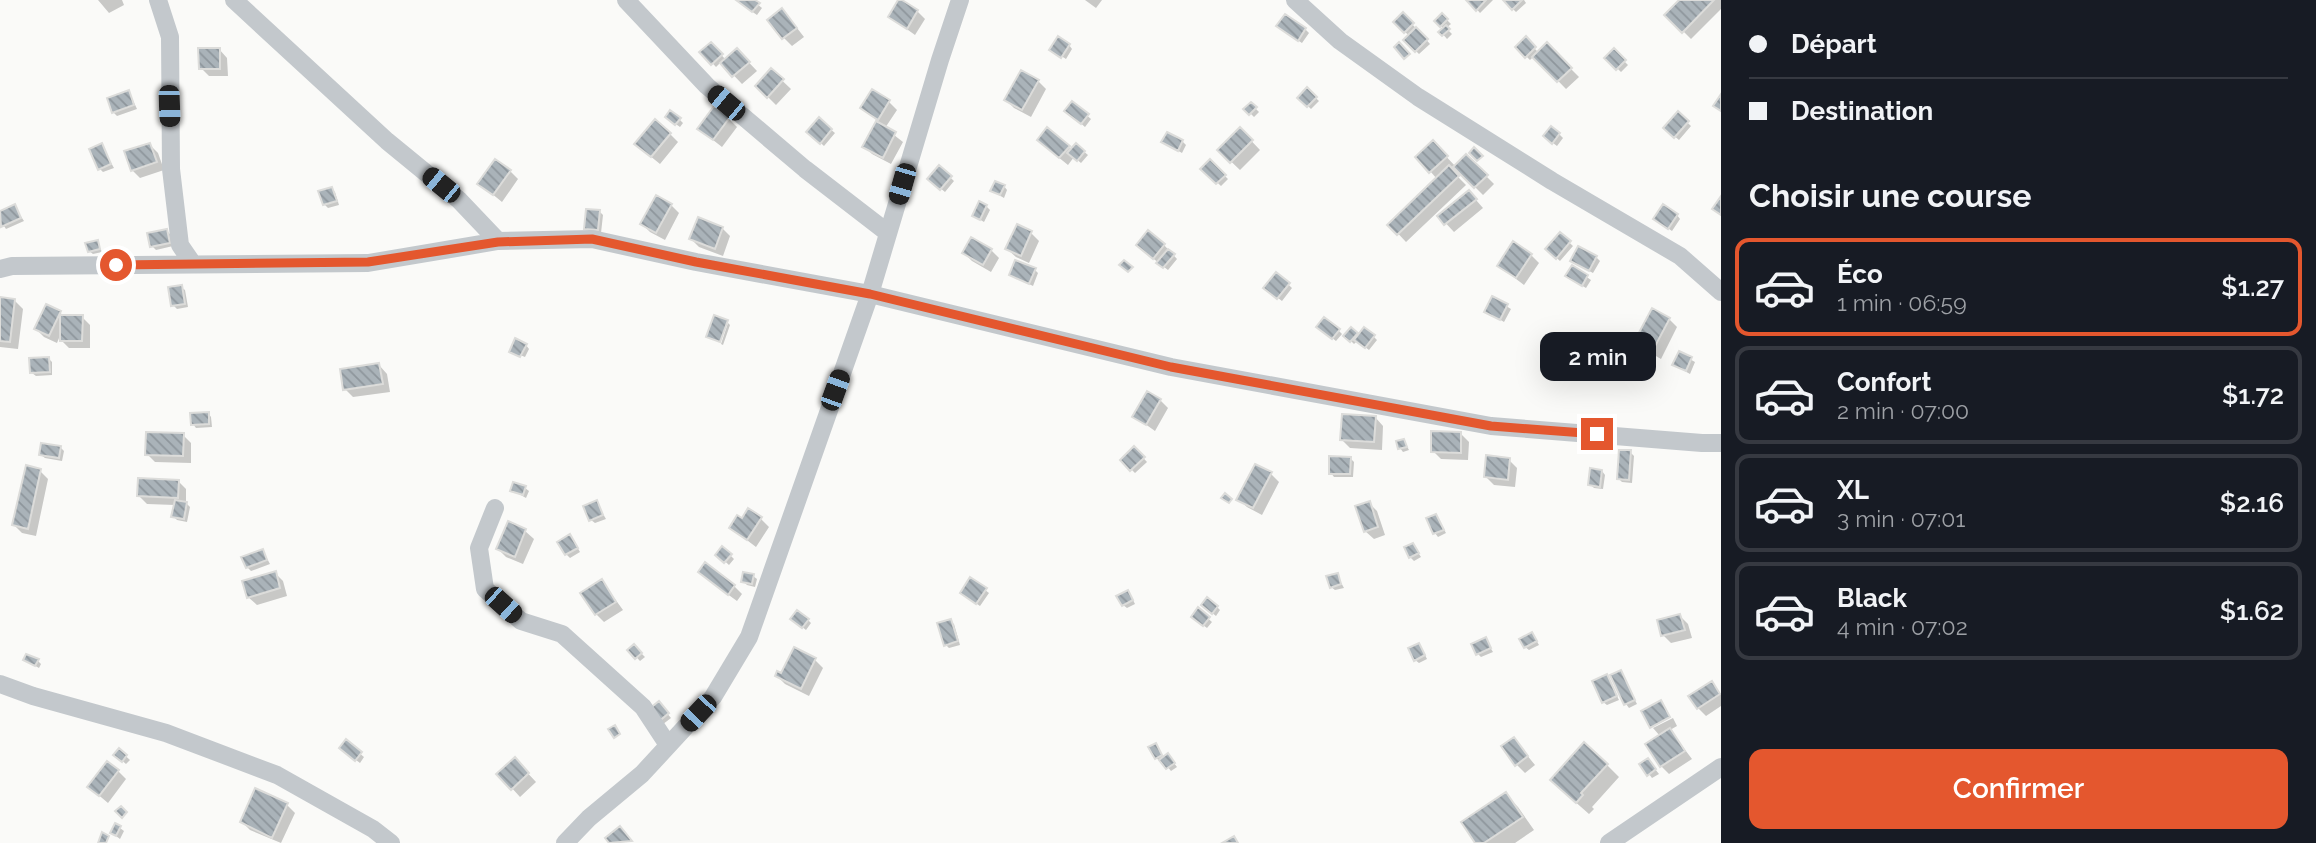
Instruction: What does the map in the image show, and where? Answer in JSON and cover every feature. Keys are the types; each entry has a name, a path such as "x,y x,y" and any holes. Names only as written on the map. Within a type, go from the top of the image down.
{"street":[{"path":"158,0 170,37 171,169 180,244 193,264"},
{"path":"234,0 387,141 458,200 498,242"},
{"path":"625,0 707,86 805,169 888,233"},
{"path":"565,843 589,818 642,774 713,697 749,637 870,294 960,0"},
{"path":"1295,0 1340,41 1418,97 1552,181 1680,256 1721,292"},
{"path":"0,269 368,262 498,242 592,239 696,262 870,294 1171,367 1491,426 1721,443"},
{"path":"495,508 479,548 485,589 521,621 562,634 642,707 668,745"},
{"path":"0,684 33,696 166,733 277,775 373,829 391,843"},
{"path":"1609,843 1721,767"}],"building":[{"path":"736,0 755,0 760,3 752,12"},
{"path":"898,0 918,10 907,29 888,17"},
{"path":"1466,0 1486,0 1476,11"},
{"path":"1503,0 1522,0 1512,10"},
{"path":"1679,0 1714,0 1682,33 1664,15"},
{"path":"782,8 797,28 782,39 767,20"},
{"path":"1403,12 1414,23 1404,33 1393,22"},
{"path":"1442,13 1448,19 1440,27 1434,21"},
{"path":"1285,14 1306,28 1298,41 1276,26"},
{"path":"1446,25 1450,29 1442,36 1438,32"},
{"path":"1416,27 1428,39 1415,52 1403,40"},
{"path":"1058,36 1070,44 1061,58 1049,50"},
{"path":"1526,36 1536,47 1525,58 1515,47"},
{"path":"711,42 723,54 711,65 699,52"},
{"path":"1399,42 1410,54 1404,59 1394,47"},
{"path":"1547,42 1572,68 1557,82 1532,57"},
{"path":"198,48 220,48 220,69 199,69"},
{"path":"737,48 750,62 732,77 720,63"},
{"path":"1614,48 1626,60 1616,70 1604,58"},
{"path":"771,68 784,79 767,98 755,86"},
{"path":"1021,70 1039,80 1022,110 1004,100"},
{"path":"1307,87 1317,97 1307,107 1297,98"},
{"path":"872,89 890,100 878,120 860,108"},
{"path":"129,90 134,105 112,113 107,98"},
{"path":"1721,94 1721,111 1713,106"},
{"path":"1072,101 1089,114 1081,124 1064,111"},
{"path":"1251,102 1257,107 1249,115 1243,109"},
{"path":"714,106 730,117 713,140 697,129"},
{"path":"670,110 681,118 675,125 665,117"},
{"path":"1678,111 1689,121 1674,138 1663,128"},
{"path":"819,117 832,129 820,144 806,132"},
{"path":"655,119 671,133 651,157 634,144"},
{"path":"876,121 896,132 883,158 862,147"},
{"path":"1551,126 1560,133 1552,144 1543,136"},
{"path":"1047,127 1070,146 1059,158 1037,140"},
{"path":"1240,127 1253,140 1230,163 1217,150"},
{"path":"1167,132 1183,140 1178,151 1161,142"},
{"path":"1433,140 1448,156 1429,173 1415,157"},
{"path":"102,143 111,164 98,170 89,149"},
{"path":"150,143 157,162 131,171 124,151"},
{"path":"1076,143 1085,151 1077,161 1067,153"},
{"path":"1474,147 1483,156 1477,161 1469,153"},
{"path":"1466,154 1488,175 1474,188 1453,167"},
{"path":"495,159 511,170 493,195 477,184"},
{"path":"1210,159 1226,175 1216,184 1200,169"},
{"path":"939,165 952,176 940,190 927,179"},
{"path":"1449,165 1459,176 1397,235 1387,225"},
{"path":"995,181 1005,185 1000,195 990,191"},
{"path":"332,187 337,201 323,205 318,191"},
{"path":"1469,190 1477,199 1444,225 1437,216"},
{"path":"656,195 672,204 656,233 640,224"},
{"path":"1721,196 1721,215 1712,209"},
{"path":"979,201 987,205 980,220 972,216"},
{"path":"15,204 21,218 1,227 0,211"},
{"path":"1663,204 1678,214 1668,229 1653,219"},
{"path":"586,209 600,210 598,230 584,229"},
{"path":"698,217 723,227 715,249 689,239"},
{"path":"1017,224 1032,231 1021,256 1005,249"},
{"path":"167,229 170,243 150,247 147,233"},
{"path":"1148,230 1165,244 1153,259 1136,245"},
{"path":"1560,232 1571,241 1556,259 1545,249"},
{"path":"971,237 992,249 983,265 962,253"},
{"path":"98,240 100,249 88,252 85,243"},
{"path":"1513,241 1532,254 1516,278 1497,266"},
{"path":"1578,246 1597,256 1589,271 1570,261"},
{"path":"1168,249 1175,254 1163,268 1156,263"},
{"path":"1015,260 1036,268 1029,284 1009,275"},
{"path":"1124,260 1133,267 1128,272 1119,265"},
{"path":"1572,265 1588,275 1582,286 1565,276"},
{"path":"1276,272 1290,283 1277,299 1263,288"},
{"path":"182,285 185,304 171,306 168,287"},
{"path":"1492,296 1508,304 1500,320 1484,312"},
{"path":"0,297 15,299 10,342 0,341"},
{"path":"46,304 61,311 49,336 34,329"},
{"path":"1652,308 1670,318 1652,352 1634,342"},
{"path":"60,315 83,315 82,341 60,341"},
{"path":"714,315 728,320 720,342 706,337"},
{"path":"1324,317 1340,329 1332,339 1316,327"},
{"path":"1351,327 1358,333 1350,342 1343,336"},
{"path":"1364,327 1375,335 1365,348 1354,340"},
{"path":"515,338 527,344 520,357 509,352"},
{"path":"1679,351 1692,357 1686,371 1672,365"},
{"path":"1586,354 1594,368 1577,378 1569,363"},
{"path":"49,357 50,372 30,373 29,358"},
{"path":"379,363 383,384 343,390 340,369"},
{"path":"1147,391 1161,399 1146,425 1132,417"},
{"path":"209,412 209,424 191,425 190,413"},
{"path":"1342,414 1376,416 1374,442 1340,440"},
{"path":"1431,431 1461,432 1461,453 1431,452"},
{"path":"146,432 184,433 183,456 145,455"},
{"path":"1404,439 1407,447 1398,449 1396,441"},
{"path":"41,443 61,446 59,458 39,455"},
{"path":"1134,446 1145,457 1130,471 1120,460"},
{"path":"1619,450 1631,450 1629,480 1617,479"},
{"path":"1486,455 1510,458 1508,480 1484,477"},
{"path":"1329,456 1351,457 1350,474 1329,474"},
{"path":"1255,464 1272,472 1253,508 1236,500"},
{"path":"26,465 41,469 28,529 12,525"},
{"path":"1590,468 1602,470 1600,487 1588,485"},
{"path":"138,478 179,480 178,498 137,496"},
{"path":"513,482 526,486 523,495 510,491"},
{"path":"1225,493 1232,499 1229,503 1221,498"},
{"path":"175,500 187,502 184,519 171,517"},
{"path":"597,500 603,515 589,521 583,506"},
{"path":"1370,501 1378,527 1364,532 1355,506"},
{"path":"748,508 762,517 747,540 729,528 737,515 742,518"},
{"path":"1436,514 1444,530 1433,534 1426,518"},
{"path":"508,521 526,529 515,557 496,549"},
{"path":"570,534 578,548 565,555 557,542"},
{"path":"1413,543 1419,553 1409,558 1404,547"},
{"path":"722,546 732,554 724,563 715,555"},
{"path":"263,549 267,560 246,568 241,557"},
{"path":"705,562 735,585 728,595 698,572"},
{"path":"276,571 280,588 247,598 242,581"},
{"path":"743,572 754,574 752,584 741,582"},
{"path":"1338,573 1341,584 1330,588 1326,576"},
{"path":"970,577 987,588 976,604 960,593"},
{"path":"602,579 616,602 595,615 580,593"},
{"path":"1128,590 1133,600 1122,606 1116,596"},
{"path":"1207,597 1218,606 1212,614 1201,605"},
{"path":"1198,607 1210,617 1203,626 1191,617"},
{"path":"797,610 809,619 802,628 790,619"},
{"path":"1680,614 1685,630 1661,636 1657,620"},
{"path":"951,619 958,641 944,646 937,623"},
{"path":"1532,632 1537,641 1524,648 1519,639"},
{"path":"1486,637 1491,648 1476,655 1471,644"},
{"path":"1419,643 1425,655 1414,661 1408,648"},
{"path":"634,644 642,653 635,659 627,650"},
{"path":"794,647 816,658 801,689 775,676 777,671 781,673"},
{"path":"26,654 39,659 35,666 23,660"},
{"path":"1621,670 1635,700 1624,705 1610,675"},
{"path":"1607,674 1617,696 1602,703 1592,681"},
{"path":"1712,681 1720,694 1697,709 1688,696"},
{"path":"1661,700 1670,717 1650,728 1641,711"},
{"path":"659,701 669,713 653,726 643,714"},
{"path":"615,725 620,734 614,738 608,729"},
{"path":"1670,728 1685,751 1660,767 1645,744"},
{"path":"1514,737 1528,756 1515,766 1501,746"},
{"path":"346,739 362,752 355,761 339,748"},
{"path":"1584,742 1608,764 1581,793 1583,795 1576,803 1550,780"},
{"path":"1156,743 1162,755 1155,759 1148,747"},
{"path":"119,748 127,755 122,762 113,755"},
{"path":"1168,753 1175,763 1166,769 1159,760"},
{"path":"515,757 529,773 511,790 496,774"},
{"path":"1648,758 1656,769 1647,776 1639,764"},
{"path":"107,761 119,770 99,796 87,787"},
{"path":"255,788 288,803 272,838 240,822"},
{"path":"1506,792 1523,817 1484,843 1475,843 1461,822"},
{"path":"121,806 127,812 122,818 115,811"},
{"path":"115,823 121,826 116,836 110,833"},
{"path":"620,826 632,841 609,843 605,838"},
{"path":"102,832 109,836 106,843 98,843"},
{"path":"1234,836 1238,843 1222,843"}],"route":[{"path":"116,265 368,262 498,242 592,239 696,262 870,294 1171,367 1491,426 1597,434"}]}
